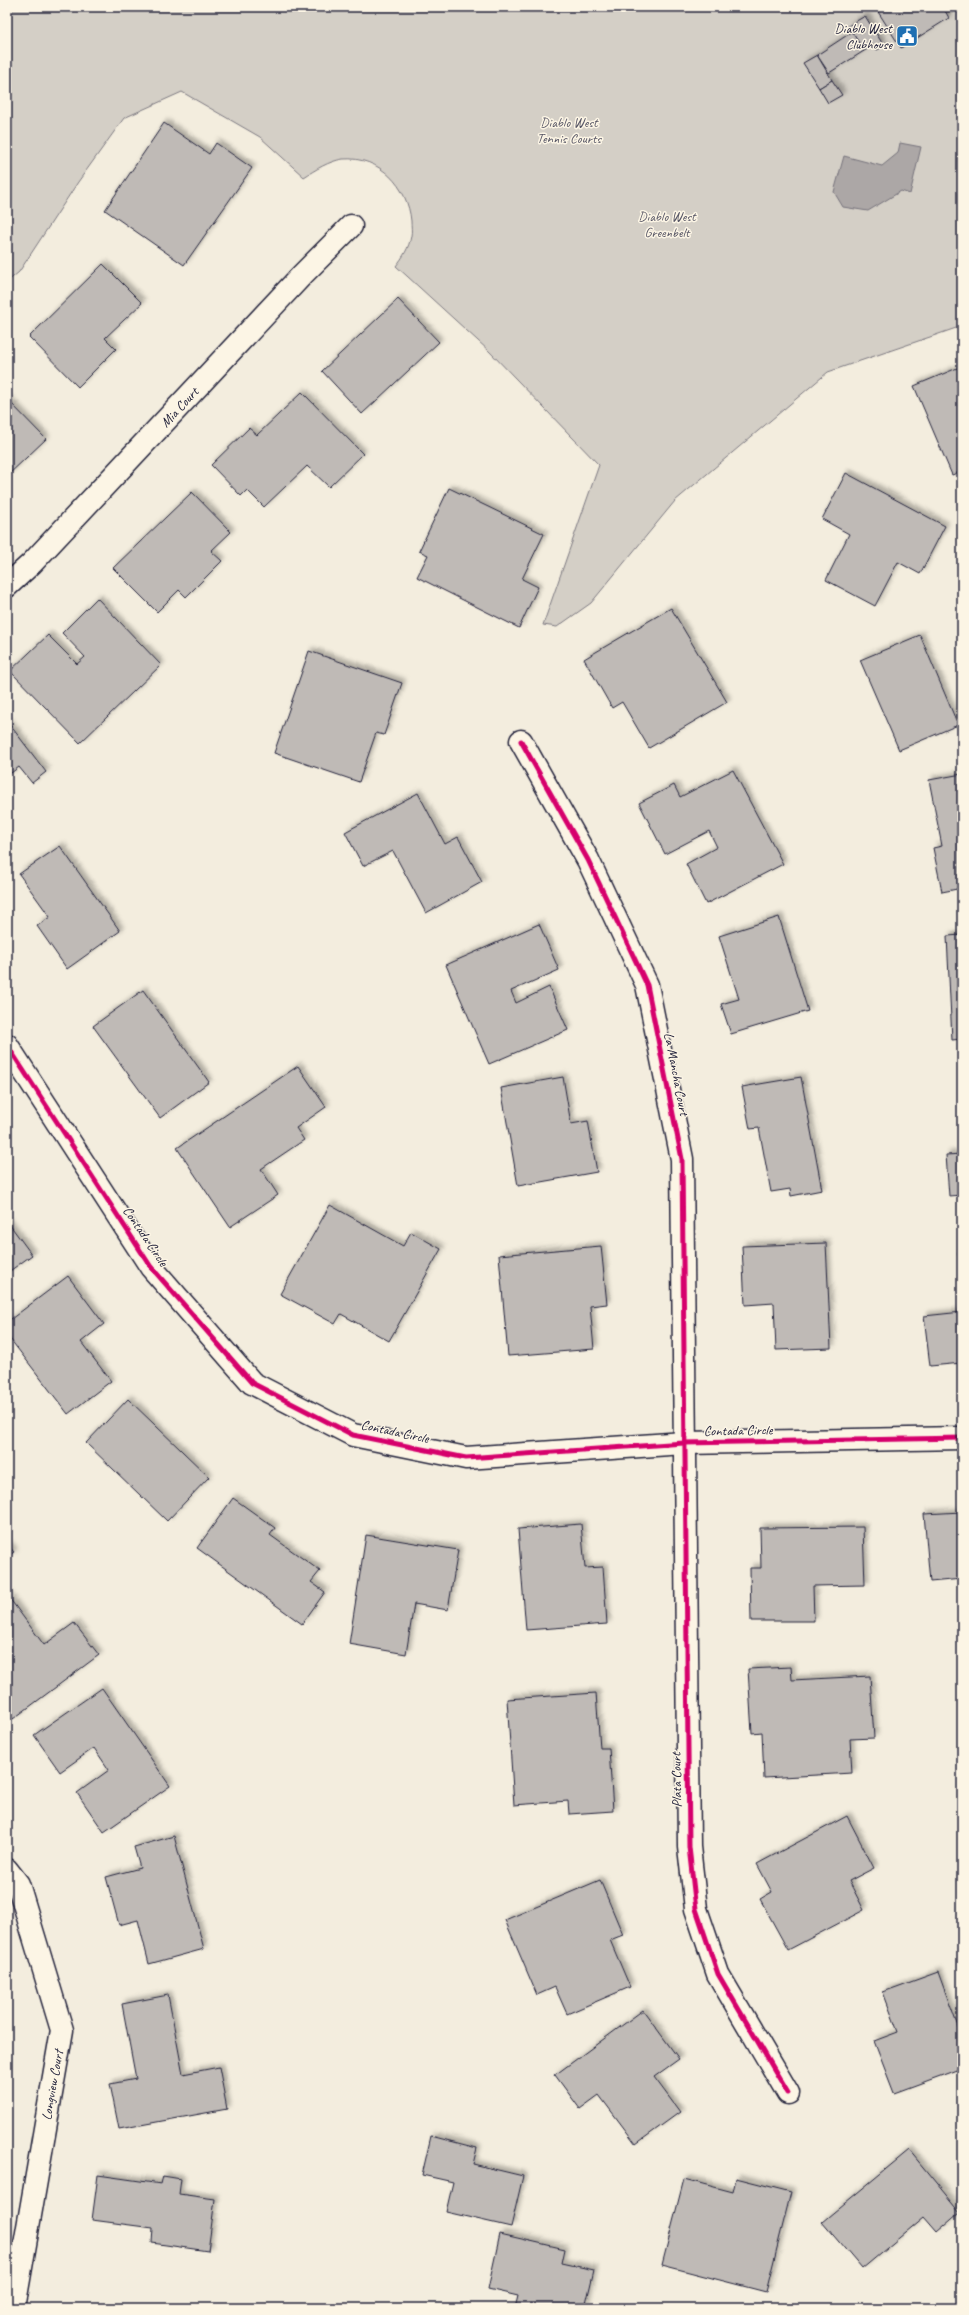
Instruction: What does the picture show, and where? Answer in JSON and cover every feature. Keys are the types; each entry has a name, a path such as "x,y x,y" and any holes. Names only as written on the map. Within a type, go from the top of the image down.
{"street":[{"name":"Mia Court","path":"7,586 38,558 302,274 351,226"},
{"name":"La Mancha Court","path":"521,742 588,860 647,985 682,1159 684,1443"},
{"name":"Contada Circle","path":"7,1045 151,1267 252,1383 353,1435 466,1458 684,1443 962,1438"},
{"name":"Plata Court","path":"684,1443 689,1847 696,1909 718,1974 788,2093"},
{"name":"Longview Court","path":"7,1870 18,1884 62,2030 14,2308"}],"green space":[{"name":"Diablo West Greenbelt","path":"7,7 962,7 962,326 828,372 675,501 591,603 557,627 543,625 599,465 489,351 396,266 409,244 411,221 409,208 398,186 390,176 380,168 356,159 343,159 327,164 304,177 260,137 182,92 124,118 78,182 19,272 7,282"}],"shaded area":[{"path":"900,143 921,147 910,194 901,191 868,211 843,207 834,192 844,156 882,166 898,153"}],"building":[{"name":"Diablo West Clubhouse","path":"875,7 943,7 949,18 901,48"},
{"path":"865,16 884,46 877,50 873,45 864,51 848,26"},
{"path":"852,32 864,51 829,73 817,55"},
{"path":"817,55 832,80 819,88 803,63"},
{"path":"832,80 842,95 828,103 819,88"},
{"path":"164,123 209,154 216,143 252,168 184,265 105,210"},
{"path":"103,264 142,303 105,338 116,349 78,387 29,337"},
{"path":"398,299 439,342 362,414 322,371"},
{"path":"962,366 962,471 952,475 914,386"},
{"path":"302,392 363,454 329,487 307,466 264,507 247,490 241,496 211,465 249,428 257,435"},
{"path":"7,399 46,439 7,476"},
{"path":"846,473 945,526 920,574 898,562 875,606 826,580 849,534 822,519"},
{"path":"449,488 544,534 522,579 538,587 519,628 417,577 428,555 419,551"},
{"path":"192,492 231,532 211,551 222,561 186,597 179,590 157,612 113,568"},
{"path":"97,598 161,665 80,743 10,671 48,635 77,664 85,657 62,633"},
{"path":"671,608 727,702 649,748 622,702 612,708 584,659"},
{"path":"920,635 958,725 899,750 860,660"},
{"path":"309,651 402,683 384,735 376,733 359,782 274,753"},
{"path":"7,721 46,772 32,783 19,767 7,776"},
{"path":"733,770 783,864 706,904 686,864 717,847 709,831 665,854 639,803 674,785 680,797"},
{"path":"962,774 962,888 942,892 933,848 942,846 929,780"},
{"path":"418,793 445,844 458,837 482,882 426,913 393,851 363,866 345,832"},
{"path":"60,846 120,931 67,969 37,926 50,917 19,874"},
{"path":"779,917 808,1011 731,1034 721,1004 739,999 719,936"},
{"path":"539,924 559,970 511,991 516,1003 549,987 568,1030 489,1064 446,965"},
{"path":"962,935 962,1039 952,1040 947,936"},
{"path":"143,990 209,1082 160,1118 93,1026"},
{"path":"298,1066 326,1107 296,1128 304,1140 261,1169 278,1195 230,1227 177,1148"},
{"path":"563,1077 571,1124 588,1121 597,1172 518,1186 501,1088"},
{"path":"801,1077 822,1190 791,1196 790,1189 771,1192 759,1128 750,1129 742,1087"},
{"path":"962,1154 962,1195 949,1196 946,1155"},
{"path":"330,1205 403,1246 411,1232 441,1249 389,1341 341,1314 335,1324 280,1294"},
{"path":"7,1221 32,1255 7,1273"},
{"path":"826,1243 831,1348 776,1350 774,1303 745,1305 742,1246"},
{"path":"601,1246 607,1304 590,1306 594,1349 508,1356 499,1255"},
{"path":"962,1251 962,1286 958,1252"},
{"path":"68,1276 104,1324 81,1342 111,1381 68,1414 7,1335 7,1322"},
{"path":"962,1312 962,1363 930,1366 924,1316"},
{"path":"128,1399 209,1477 167,1521 86,1443"},
{"path":"233,1498 275,1528 270,1535 320,1571 311,1582 325,1592 302,1624 197,1548"},
{"path":"962,1512 962,1579 930,1582 924,1514"},
{"path":"581,1524 585,1568 603,1567 607,1624 526,1630 518,1529"},
{"path":"863,1527 865,1585 813,1586 814,1621 751,1621 750,1568 761,1568 760,1528"},
{"path":"366,1535 458,1550 448,1610 414,1604 406,1654 349,1644"},
{"path":"7,1544 14,1552 7,1557"},
{"path":"7,1595 44,1645 74,1623 99,1655 13,1719 7,1712"},
{"path":"791,1667 792,1680 870,1676 874,1738 850,1739 852,1773 764,1778 762,1732 752,1733 748,1669"},
{"path":"102,1688 170,1786 104,1832 77,1793 109,1770 94,1748 60,1772 34,1735"},
{"path":"596,1693 600,1748 609,1748 613,1811 569,1814 568,1801 514,1805 507,1699"},
{"path":"847,1816 874,1868 849,1881 864,1910 788,1950 760,1899 772,1892 757,1864"},
{"path":"174,1836 204,1949 149,1964 138,1920 119,1925 106,1877 140,1868 134,1847"},
{"path":"600,1880 623,1935 610,1940 630,1987 567,2014 555,1987 537,1995 505,1920"},
{"path":"938,1972 962,2038 962,2068 894,2093 874,2041 898,2032 883,1992"},
{"path":"168,1995 183,2074 219,2067 227,2109 119,2129 110,2084 136,2079 122,2004"},
{"path":"643,2010 679,2059 654,2077 680,2112 636,2144 599,2095 580,2109 555,2075"},
{"path":"431,2136 477,2148 473,2164 523,2176 511,2227 446,2212 453,2182 422,2175"},
{"path":"909,2150 960,2212 937,2232 924,2217 862,2269 822,2222"},
{"path":"98,2175 161,2184 163,2176 181,2179 179,2194 215,2199 208,2251 152,2243 153,2228 92,2220"},
{"path":"736,2178 791,2192 766,2292 662,2265 684,2179 733,2192"},
{"path":"500,2234 565,2249 562,2263 594,2270 585,2308 515,2308 518,2296 488,2289"}],"cycle path":[{"path":"521,741 588,860 647,985 682,1159 689,1847 696,1909 718,1974 788,2093"},
{"path":"7,1045 151,1267 252,1383 353,1435 466,1458 684,1443 962,1438"}],"place":[{"name":"Diablo West Clubhouse","path":"907,36"}],"park label":[{"name":"Diablo West Tennis Courts","path":"569,130"}]}
